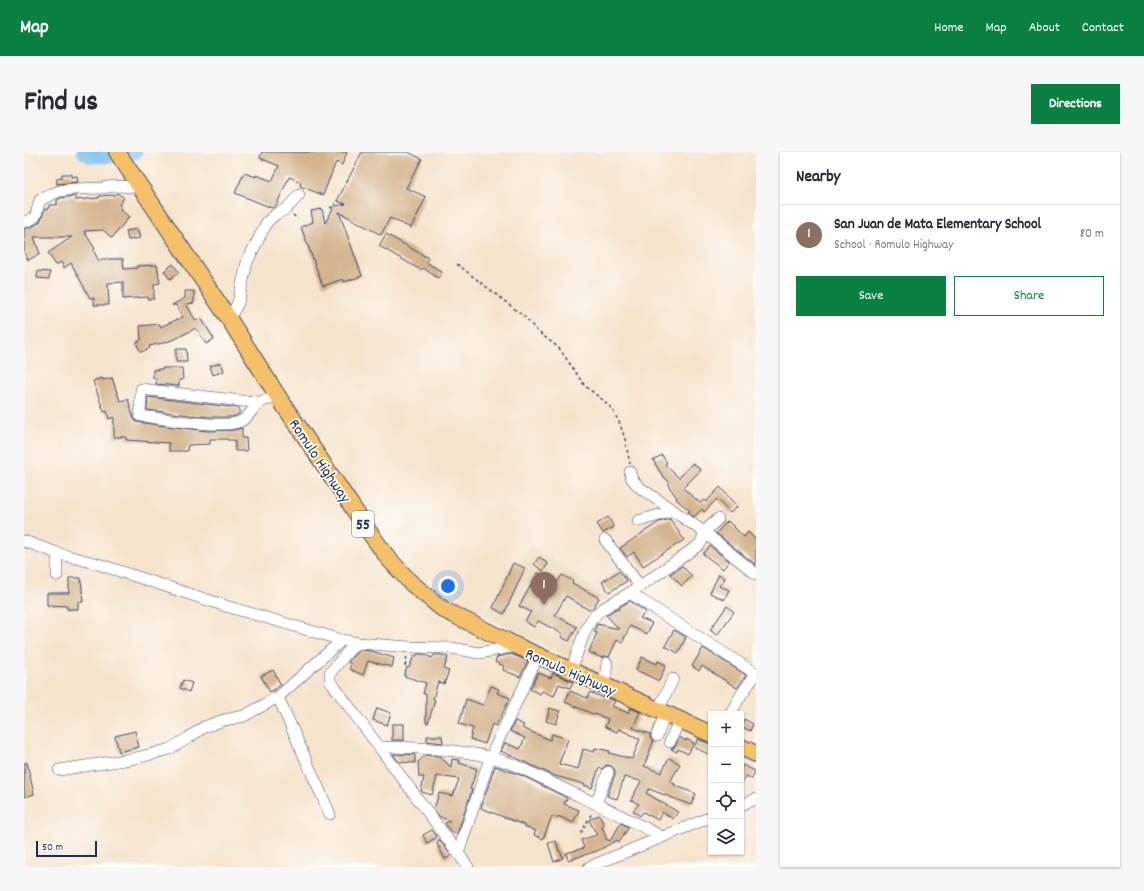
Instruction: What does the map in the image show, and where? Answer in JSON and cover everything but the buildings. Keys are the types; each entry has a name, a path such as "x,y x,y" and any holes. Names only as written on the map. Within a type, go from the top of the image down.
{"highway":[{"name":"Romulo Highway","path":"117,152 367,529 388,558 411,583 444,610 538,656 708,733"},
{"path":"744,748 756,754"}],"street":[{"path":"24,222 33,220 40,200 59,191 102,188 138,183"},
{"path":"229,319 238,303 247,262 267,222 276,214 286,209 299,195"},
{"path":"140,427 137,414 141,389 242,401 260,402 279,398"},
{"path":"241,422 242,401"},
{"path":"137,414 218,425 231,424 241,422 248,417 260,402"},
{"path":"630,472 632,479 639,487 704,532 756,574"},
{"path":"638,521 674,511"},
{"path":"571,671 590,622 600,611 630,593 699,545 702,541 704,532 718,519"},
{"path":"605,540 640,586"},
{"path":"24,541 56,553 98,564 229,607 342,640 358,643 452,648 478,653 517,646"},
{"path":"56,553 57,575"},
{"path":"630,593 756,673 737,693 731,711"},
{"path":"59,770 131,759 170,749 204,727 224,720 244,716 278,696 342,640"},
{"path":"358,643 350,649 330,673 332,684 468,867"},
{"path":"458,853 490,758 538,656"},
{"path":"604,686 607,663"},
{"path":"670,742 668,715 673,679"},
{"path":"278,696 330,814"},
{"path":"657,736 668,715"},
{"path":"380,747 414,747 445,750 490,758 522,769 631,820 662,837"},
{"path":"596,804 608,772"},
{"path":"744,804 756,799"},
{"path":"594,866 708,818"}],"path":[{"path":"457,264 525,317 537,331 559,348 585,386 603,400 612,410 620,424 625,440 630,464 630,472"},
{"path":"581,833 596,804"}],"shaded area":[{"path":"531,545 607,598 591,612 573,659 483,615"}],"waterway":[{"path":"84,152 92,156 125,155 135,152"}],"place":[{"name":"San Juan de Mata Elementary School","path":"544,605"}]}
